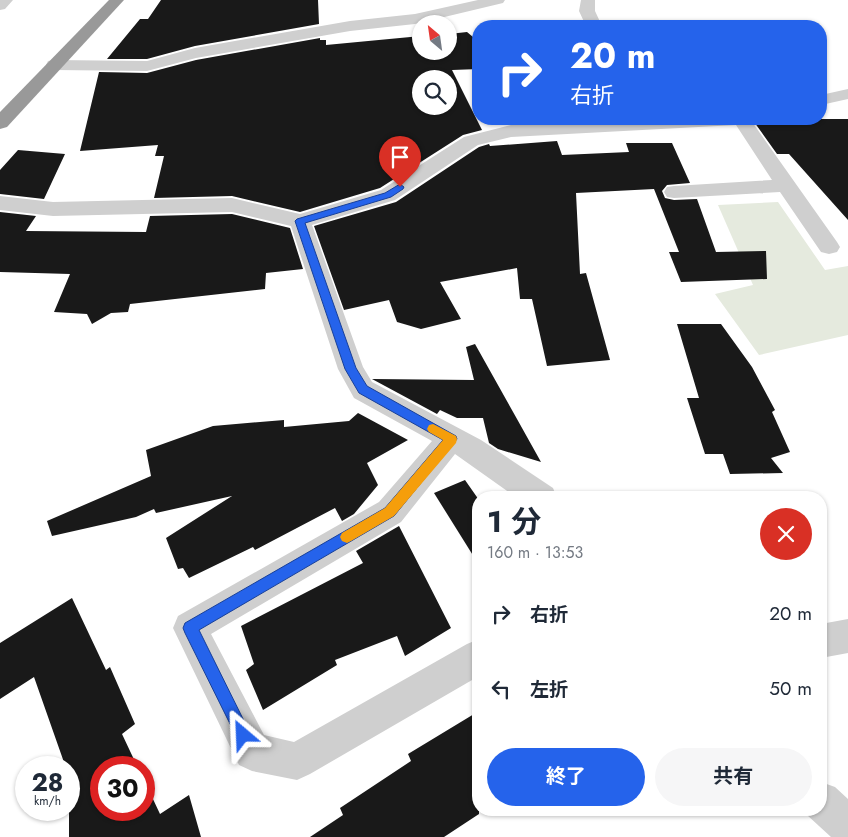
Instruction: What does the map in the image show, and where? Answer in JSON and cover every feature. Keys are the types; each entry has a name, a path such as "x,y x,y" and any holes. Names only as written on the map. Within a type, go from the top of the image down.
{"highway":[{"path":"0,123 117,0"}],"street":[{"path":"0,6 6,0"},
{"path":"54,65 147,66 195,54 350,26 415,19 498,0"},
{"path":"588,0 587,11 591,20"},
{"path":"827,99 848,94"},
{"path":"0,202 53,209 232,205 300,221 388,195 471,141 510,130 593,125"},
{"path":"744,125 829,247"},
{"path":"674,192 786,185"},
{"path":"300,221 351,369 363,390 452,439 532,491"},
{"path":"452,439 390,512 190,628 252,752 297,761 472,660"},
{"path":"827,640 848,636"}],"shaded area":[{"path":"778,202 825,270 848,266 848,335 759,355 715,294 753,285 718,205"}],"building":[{"path":"161,0 318,0 319,24 195,46 147,59 107,59 140,19 148,19"},
{"path":"467,32 472,36 472,69 412,70 412,115 457,115 457,80 472,110 472,125 480,125 482,130 463,135 380,188 300,212 232,196 154,198 164,156 155,156 158,145 80,151 99,72 147,73 196,60 320,38 320,40 326,40 326,45 412,37 412,60 458,60 458,33"},
{"path":"827,119 848,119 848,220 789,154 777,154 756,125 827,125"},
{"path":"557,141 562,155 629,152 626,143 672,143 690,183 667,185 662,191 665,198 674,200 697,199 716,252 766,251 767,279 681,282 669,252 679,252 654,189 576,193 580,274 586,273 610,360 547,366 532,299 520,299 517,268 440,282 461,319 421,329 397,322 389,300 344,310 314,226 396,202 479,147 489,144 490,146"},
{"path":"18,150 65,154 44,199 0,194 0,170"},
{"path":"0,212 36,216 26,231 146,232 150,216 232,214 290,228 303,269 266,273 265,289 130,304 128,312 111,313 92,324 87,314 54,312 70,274 0,272"},
{"path":"677,324 721,324 752,367 775,410 772,412 790,452 771,458 783,473 730,474 723,454 705,454 687,398 699,398"},
{"path":"475,344 541,462 498,449 489,443 483,418 457,418 440,410 437,414 372,379 474,380 466,347"},
{"path":"358,413 408,440 367,463 378,485 354,514 342,521 335,508 255,550 253,547 189,578 183,568 178,569 166,538 232,496 156,513 154,509 136,517 52,536 47,521 151,476 146,450 213,426 284,420 284,427 349,421"},
{"path":"465,480 473,491 472,554 434,493"},
{"path":"399,526 451,628 405,656 397,636 335,660 337,665 263,710 246,670 254,664 241,626 363,563 356,551"},
{"path":"72,598 106,670 110,667 135,724 122,734 132,756 90,756 90,821 155,821 155,803 160,814 189,795 201,837 69,837 69,821 80,821 80,756 62,756 34,677 0,699 0,643"},
{"path":"472,715 472,816 476,816 444,837 310,837 343,815 340,808 411,761 408,754"}],"slow traffic":[{"path":"347,537 390,512 452,439 433,429"}],"route":[{"path":"243,735 190,628 390,512 452,439 363,390 351,369 300,221 388,195 400,187"}]}
